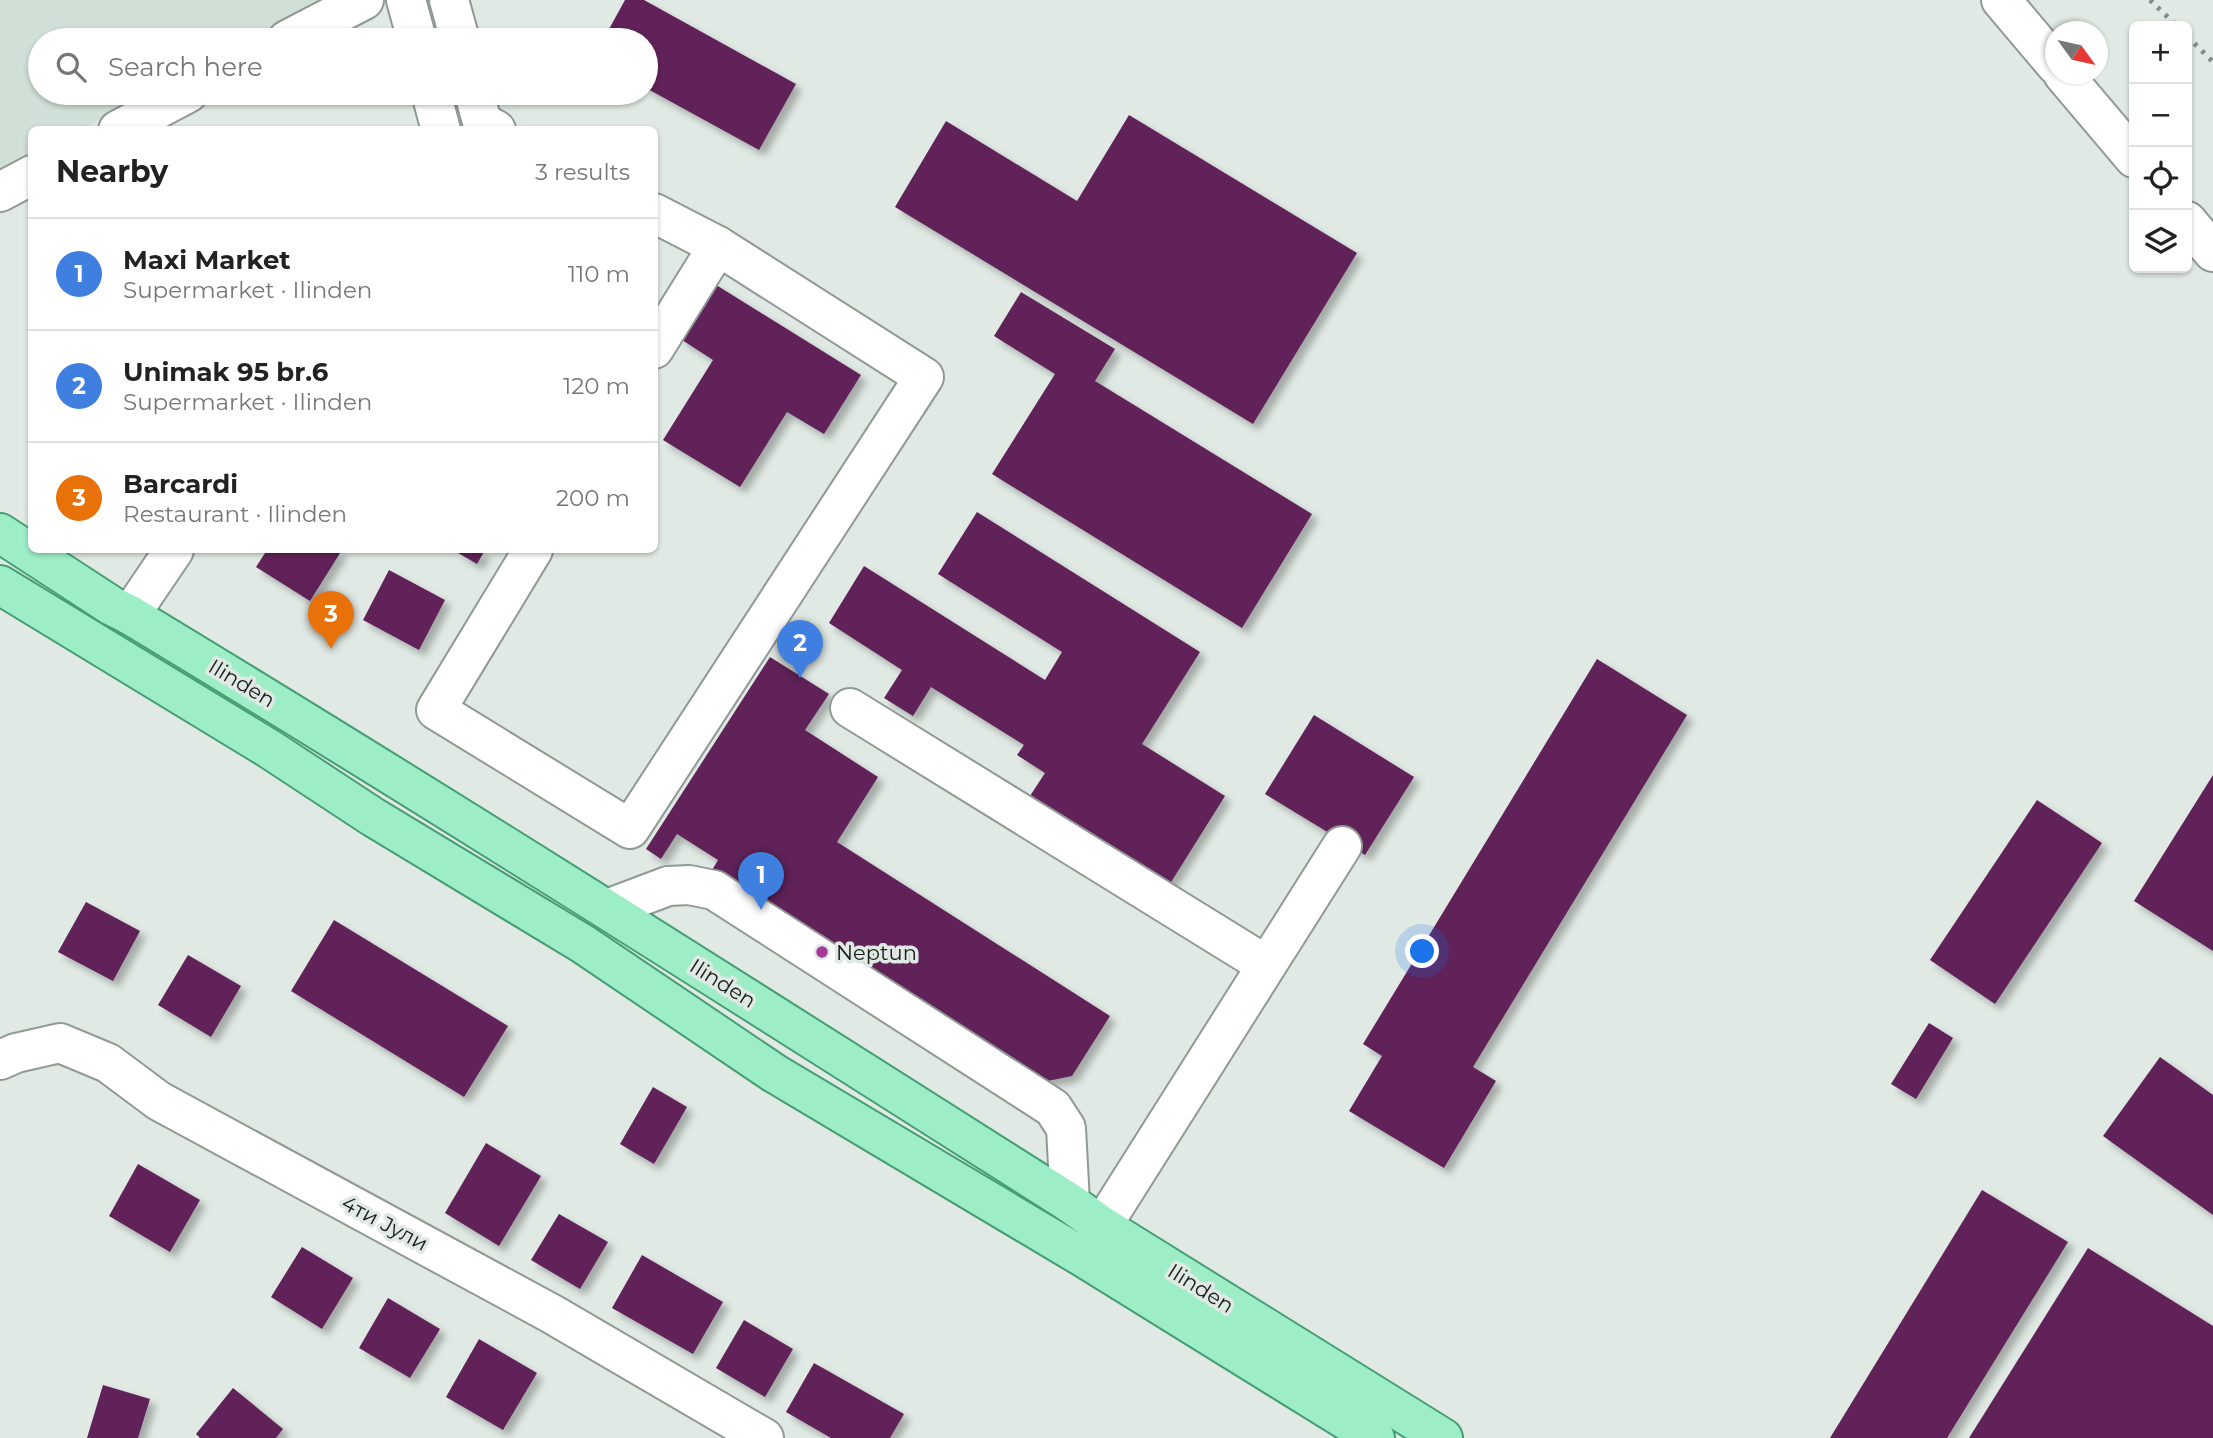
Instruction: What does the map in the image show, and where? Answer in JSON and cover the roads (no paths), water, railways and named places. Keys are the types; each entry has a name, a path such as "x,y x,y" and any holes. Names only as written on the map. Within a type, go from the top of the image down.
{"main road":[{"name":"Ilinden","path":"0,533 28,551"},
{"name":"Ilinden","path":"31,553 607,909 1070,1203 1102,1226 1443,1438"},
{"name":"Ilinden","path":"0,585 583,944 774,1073 1081,1256 1375,1438"}],"street":[{"path":"310,28 364,0"},
{"path":"406,0 414,28"},
{"path":"449,0 457,28"},
{"path":"2001,0 2045,52"},
{"path":"2071,84 2129,152"},
{"path":"126,126 165,105"},
{"path":"435,105 440,126"},
{"path":"0,192 28,177"},
{"path":"531,553 436,710 630,829 924,377 718,246 658,215"},
{"path":"2192,227 2213,252"},
{"path":"658,343 718,246"},
{"path":"121,611 147,553"},
{"path":"121,611 171,553"},
{"path":"850,708 1266,965"},
{"path":"1102,1226 1342,846"},
{"path":"607,909 668,886 689,885 715,890 1053,1108 1066,1128 1070,1203"},
{"name":"4ти Јули","path":"0,1060 16,1053 60,1043 108,1063 159,1101 552,1314 764,1438"}],"railway":[{"path":"2150,0 2172,21"},
{"path":"2192,41 2213,62"}],"place":[{"name":"Barcardi","path":"331,649"},
{"name":"Unimak 95 br.6","path":"800,678"},
{"name":"Maxi Market","path":"761,910"},
{"name":"Neptun","path":"822,952"}]}
